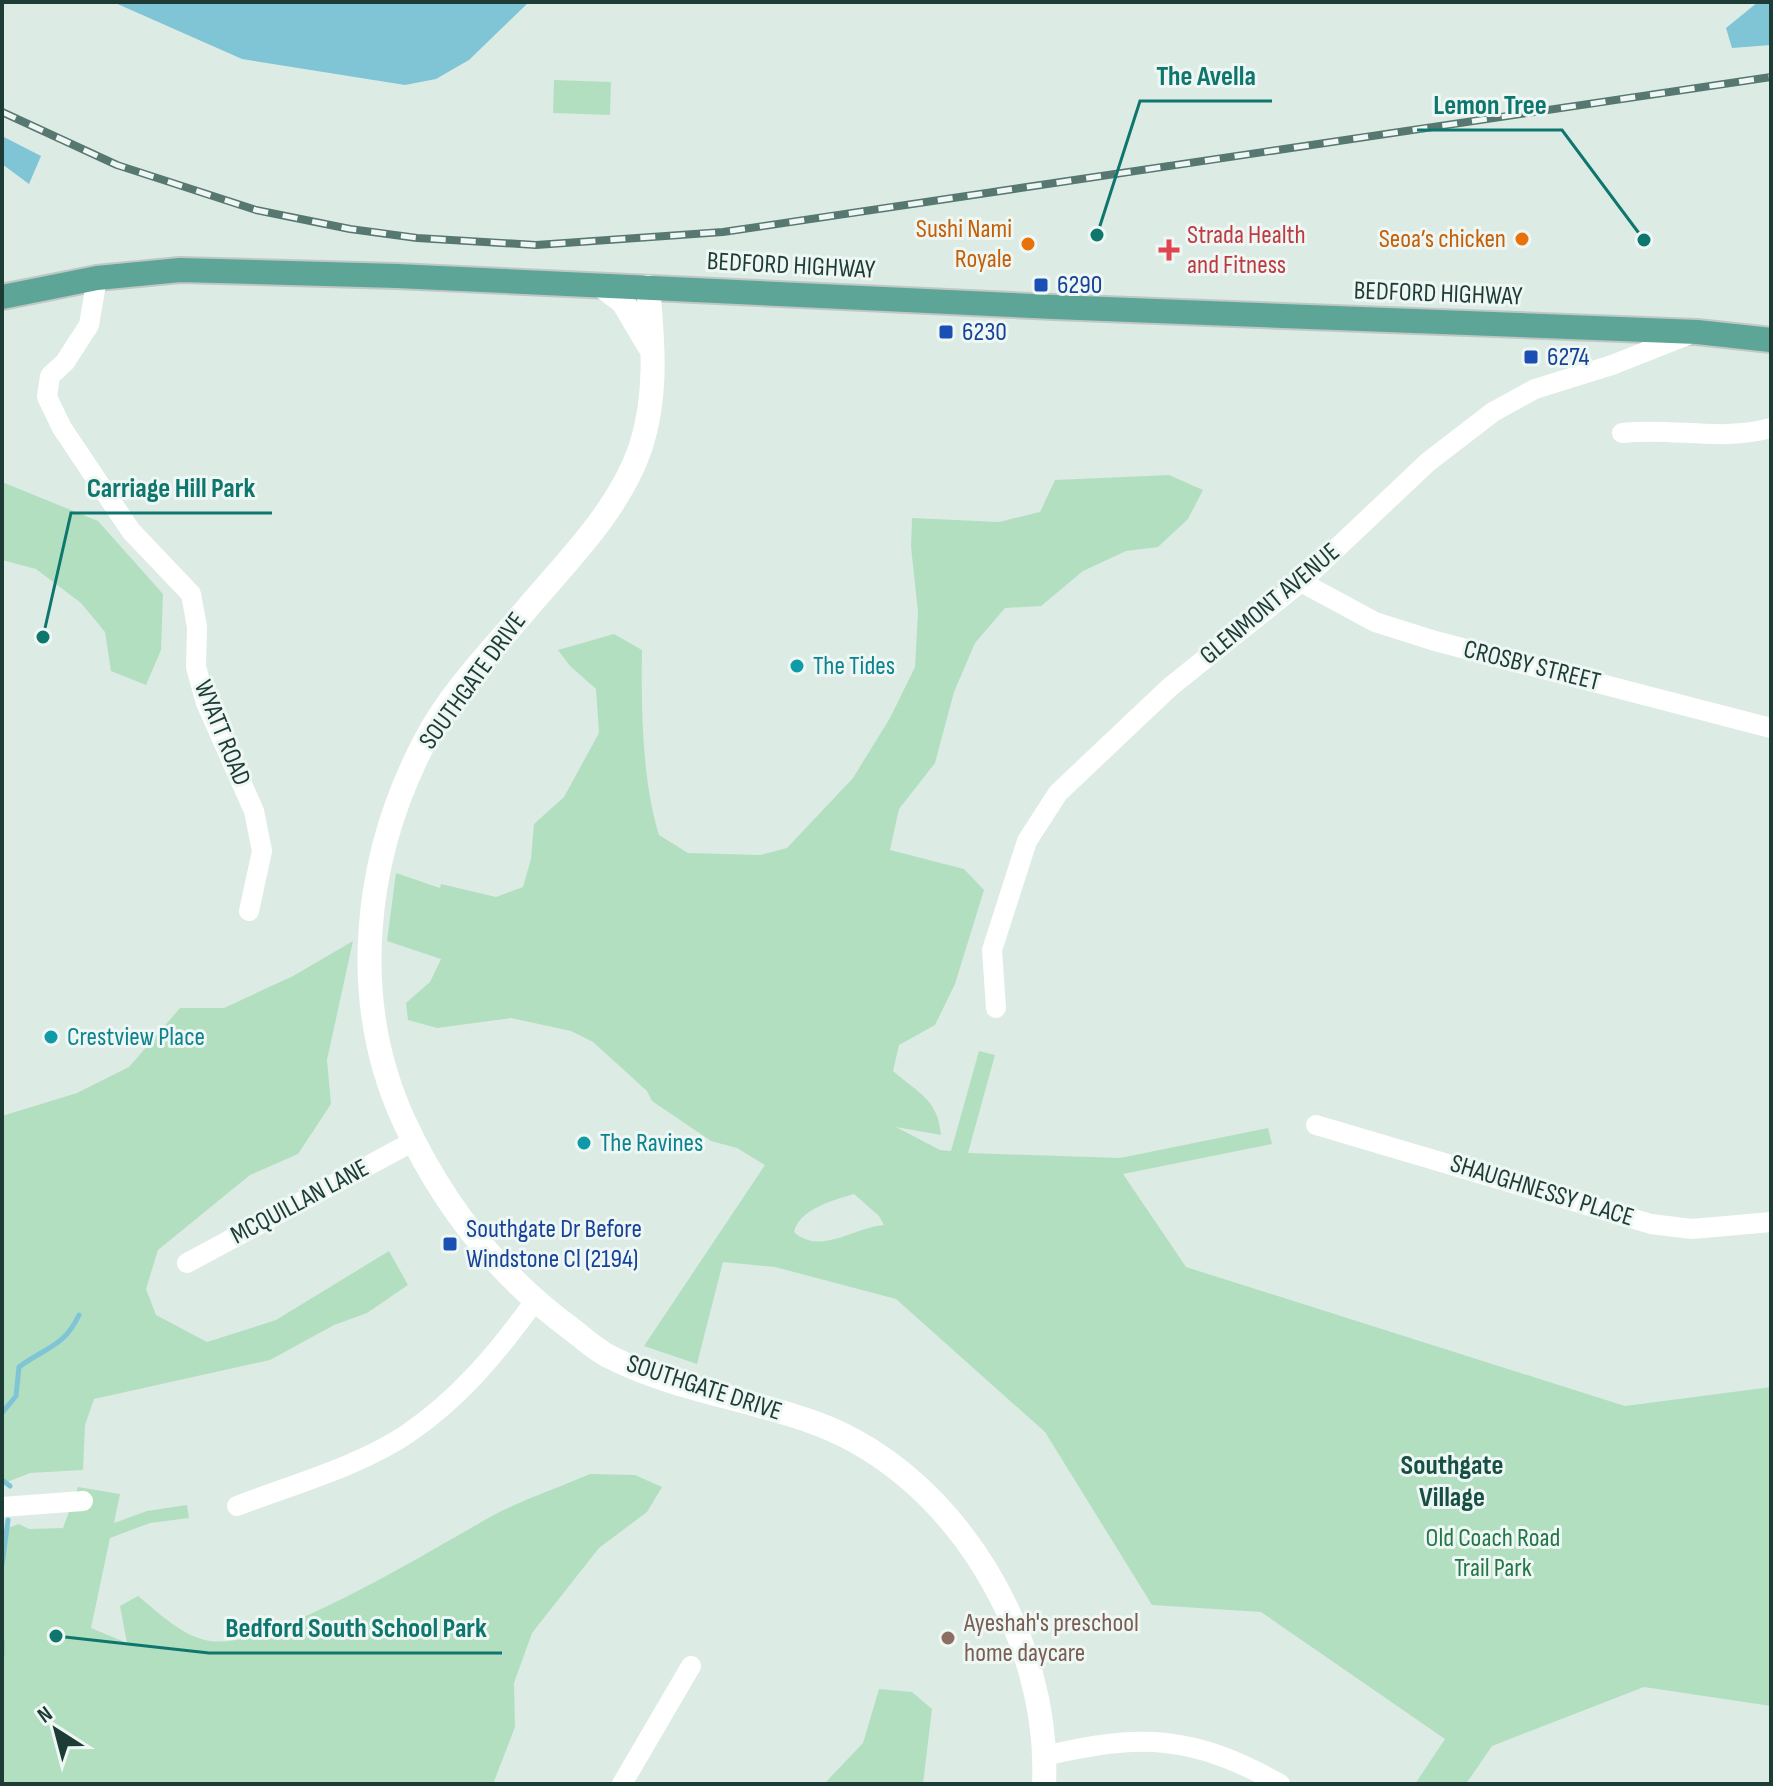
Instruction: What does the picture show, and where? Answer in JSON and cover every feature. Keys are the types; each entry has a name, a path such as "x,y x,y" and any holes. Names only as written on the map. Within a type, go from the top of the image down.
{"main road":[{"name":"BEDFORD HIGHWAY","path":"2,297 97,278 180,270 397,276 1054,307 1697,332 1771,340"}],"street":[{"name":"WYATT ROAD","path":"97,278 89,325 65,362 50,376 47,397 62,428 131,531 191,594 197,627 196,667 206,703 254,811 262,851 249,911"},
{"path":"603,287 623,302 636,320 655,359"},
{"name":"SOUTHGATE DRIVE","path":"648,287 655,359 651,405 639,450 617,495 571,559 462,687 426,738 400,796 375,886 367,949 374,1019 388,1076 414,1141 439,1186 489,1256 534,1302 605,1355 658,1377 821,1425 878,1453 907,1476 943,1513 980,1563 1017,1633 1035,1691 1045,1756 1044,1784"},
{"name":"GLENMONT AVENUE","path":"996,1008 992,950 1027,841 1058,793 1170,687 1301,582 1428,462 1493,412 1535,389 1612,365 1697,332"},
{"path":"1622,433 1648,430 1730,436 1771,428"},
{"name":"CROSBY STREET","path":"1301,582 1375,622 1435,641 1771,728"},
{"name":"SHAUGHNESSY PLACE","path":"1316,1125 1651,1224 1692,1229 1771,1222"},
{"name":"MCQUILLAN LANE","path":"187,1263 414,1141"},
{"path":"237,1506 324,1473 406,1436 451,1400 492,1358 534,1302"},
{"path":"2,1507 83,1501"},
{"path":"622,1784 691,1666"},
{"path":"1045,1756 1125,1740 1164,1742 1238,1761 1280,1784"}],"green space":[{"path":"554,80 611,82 610,115 553,113"},
{"name":"Old Coach Road Trail Park","path":"1169,475 1203,490 1188,519 1158,547 1126,551 1083,571 1041,606 1005,608 975,643 954,692 935,763 899,809 890,850 964,869 984,890 955,984 935,1025 899,1045 893,1071 931,1105 941,1135 896,1127 940,1150 951,1151 979,1051 995,1055 968,1153 1120,1158 1268,1128 1272,1144 1123,1174 1186,1267 1625,1406 1771,1387 1771,1706 1644,1687 1492,1746 1466,1784 1415,1784 1445,1739 1261,1612 1152,1605 1045,1432 896,1299 775,1267 723,1262 697,1364 644,1346 765,1165 737,1148 711,1141 652,1101 647,1091 593,1042 571,1031 511,1018 437,1028 408,1020 406,1003 430,982 441,959 387,941 396,873 440,888 441,884 496,897 523,887 531,859 534,824 564,797 599,733 596,689 570,666 558,650 614,634 642,650 646,768 659,835 688,853 760,855 787,848 853,778 890,718 915,667 918,612 911,547 912,518 999,522 1040,512 1055,480","holes":["854,1194 879,1216 884,1225 826,1241 804,1239 794,1232 797,1224 810,1211"]},
{"path":"2,482 98,521 163,594 161,650 146,685 111,671 105,632 81,603 36,569 2,560"},
{"path":"353,941 327,1060 331,1104 298,1154 250,1175 158,1250 146,1289 156,1315 207,1342 276,1320 389,1251 408,1285 367,1313 334,1325 270,1360 94,1399 85,1425 83,1470 30,1473 2,1484 2,1116 77,1093 129,1067 180,1008 224,1008 293,976"},
{"path":"590,1474 635,1475 662,1487 647,1512 599,1548 532,1633 514,1683 515,1727 493,1784 2,1784 2,1530 19,1524 29,1529 63,1528 78,1487 120,1494 114,1523 147,1511 187,1505 189,1518 150,1523 110,1538 91,1628 127,1643 120,1606 138,1596 190,1635 210,1641 238,1639 272,1630 312,1614 505,1509"},
{"path":"879,1689 912,1692 932,1709 923,1784 824,1784 863,1743"}],"water":[{"path":"113,2 529,2 469,60 436,79 405,85 242,59"},
{"path":"1758,2 1771,2 1771,45 1732,48 1726,28"},
{"path":"2,136 41,156 29,184 2,164"}],"waterway":[{"path":"2,1413 16,1396 19,1367 61,1340 79,1315"},
{"path":"2,1480 10,1486"},
{"path":"2,1565 8,1520"},
{"path":"2,1641 2,1654"}],"railway":[{"path":"2,112 117,165 256,210 350,229 417,238 536,245 723,232 1771,77"}],"place":[{"name":"The Avella","path":"1097,235"},
{"name":"Seoa’s chicken","path":"1522,239"},
{"name":"Lemon Tree","path":"1644,240"},
{"name":"Sushi Nami Royale","path":"1028,244"},
{"name":"Strada Health and Fitness","path":"1169,250"},
{"name":"6290","path":"1041,285"},
{"name":"6230","path":"946,332"},
{"name":"6274","path":"1531,357"},
{"name":"Carriage Hill Park","path":"43,637"},
{"name":"The Tides","path":"797,666"},
{"name":"Crestview Place","path":"51,1037"},
{"name":"The Ravines","path":"584,1143"},
{"name":"Southgate Dr Before Windstone Cl (2194)","path":"450,1244"},
{"name":"Bedford South School Park","path":"56,1636"},
{"name":"Ayeshah's preschool home daycare","path":"948,1638"}],"district":[{"name":"Southgate Village","path":"1452,1481"}]}
